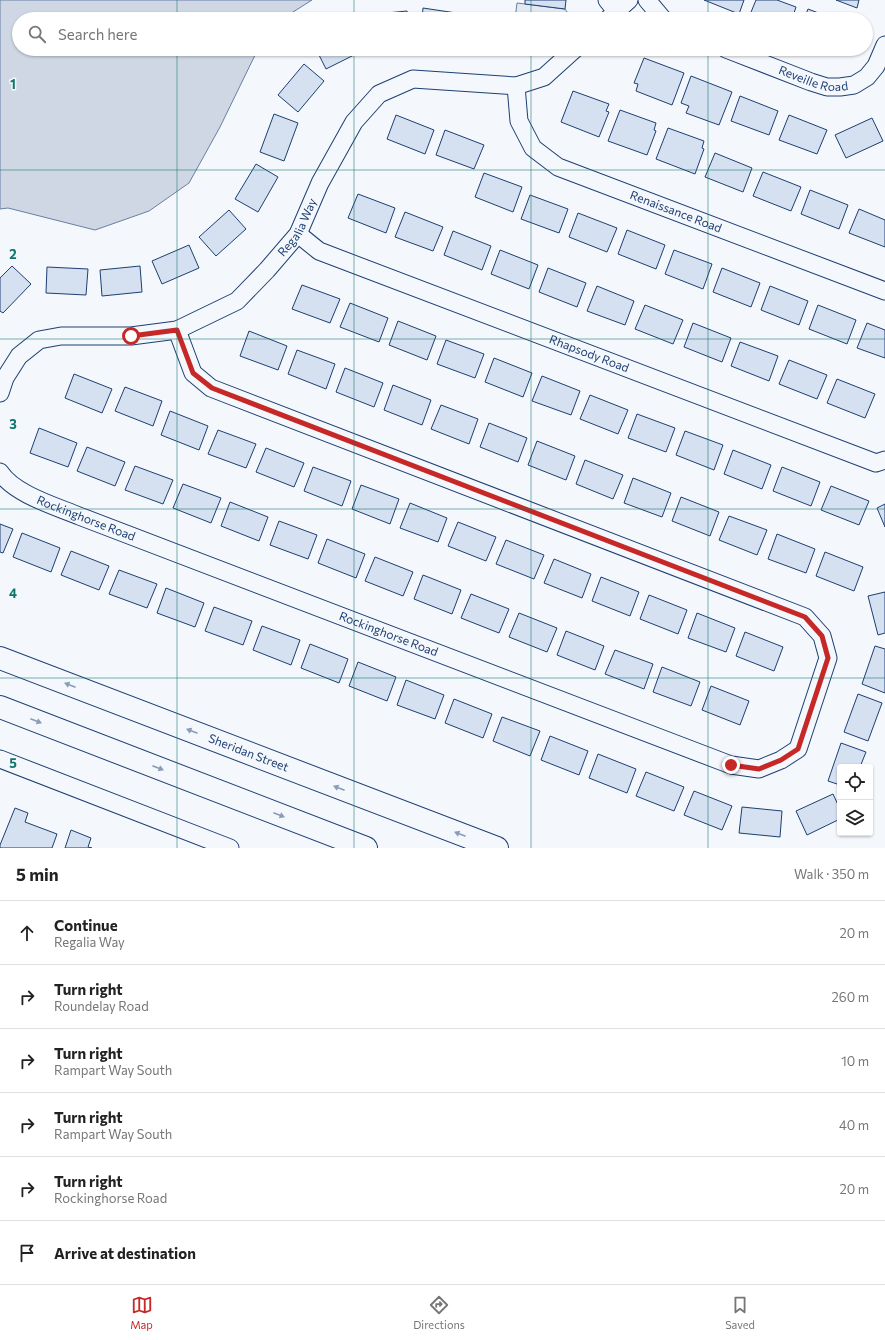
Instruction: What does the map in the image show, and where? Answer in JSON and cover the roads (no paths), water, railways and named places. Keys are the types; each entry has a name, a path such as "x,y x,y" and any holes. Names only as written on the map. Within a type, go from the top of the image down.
{"main road":[{"name":"Sheridan Street","path":"0,658 497,848"},
{"path":"0,708 366,848"}],"street":[{"path":"610,10 629,0"},
{"path":"647,0 657,12"},
{"name":"Reveille Road","path":"744,56 827,87 840,87 854,85 866,77 876,66 885,45"},
{"name":"Regalia Way","path":"0,393 5,378 19,356 39,340 61,336 131,336 177,330 237,301 268,270 298,234 320,183 354,122 380,94 413,79 516,86 544,77 567,56"},
{"name":"Renaissance Road","path":"516,86 519,121 533,148 558,167 885,291"},
{"name":"Rhapsody Road","path":"298,234 319,251 876,463 885,460"},
{"name":"Rockinghorse Road","path":"1,474 22,492 79,516 731,765 759,769 781,760 798,749 828,658 822,636 805,617 212,388 193,373 177,330"},
{"path":"0,759 230,848"}]}
